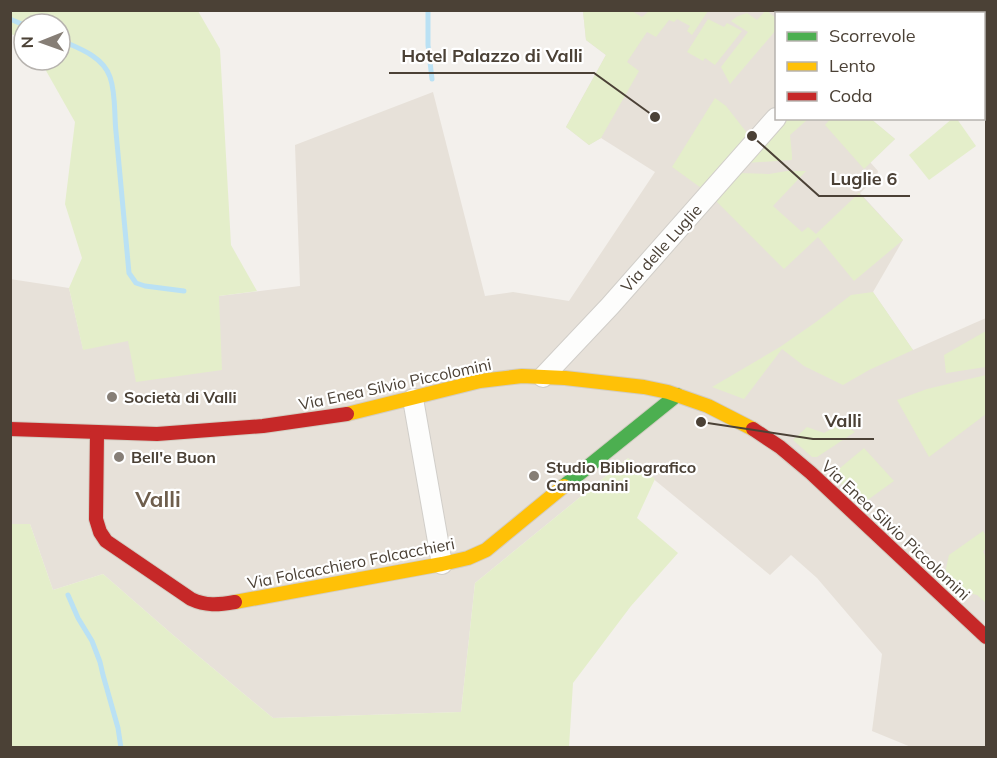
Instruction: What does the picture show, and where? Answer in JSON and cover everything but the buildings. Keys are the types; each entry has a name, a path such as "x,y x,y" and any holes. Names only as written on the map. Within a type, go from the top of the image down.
{"main road":[{"name":"Via Enea Silvio Piccolomini","path":"10,429 157,434 263,426 348,414 480,381 514,377 543,376 651,388 698,402 729,416 780,447 811,473 987,637"},
{"name":"Via Folcacchiero Folcacchieri","path":"97,433 96,519 100,533 109,544 197,602 211,605 442,564 464,559 487,549 676,395"}],"street":[{"name":"Via delle Luglie","path":"543,376 610,306 775,120"},
{"path":"413,399 442,564"}],"shaded area":[{"path":"583,11 890,11 775,12 775,120 872,120 895,139 870,162 878,171 877,177 860,193 903,240 873,292 913,350 986,318 986,747 911,747 872,731 882,654 817,578 791,555 770,575 628,458 475,583 461,712 273,718 103,574 53,590 30,524 11,524 10,279 69,288 83,349 219,296 300,286 295,145 433,92 485,296 513,292 569,301 655,172 601,138 589,145 566,127 606,55 586,40"}],"green space":[{"path":"10,11 198,11 220,49 231,245 257,291 219,296 222,370 136,382 128,341 83,350 69,288 82,258 65,204 75,122 47,72 72,72 72,12 12,12 11,34"},
{"path":"583,11 632,11 642,17 649,11 708,11 692,35 687,31 690,26 677,19 674,22 669,20 656,37 647,32 627,62 639,71 601,138 589,145 566,127 606,55 586,40"},
{"path":"767,11 775,17 775,31 730,84 721,67 748,32 731,21 747,13 757,20"},
{"path":"708,19 724,27 727,23 742,31 715,65 705,58 703,61 687,52"},
{"path":"715,98 726,106 751,138 704,190 672,167"},
{"path":"784,120 807,120 790,135 792,160 746,163"},
{"path":"829,120 872,120 895,139 864,169 825,125"},
{"path":"951,120 958,120 976,146 929,180 909,155"},
{"path":"806,171 773,206 802,232 808,227 816,234 859,193 903,240 854,281 818,237 784,269 713,198 739,173 769,174"},
{"path":"873,292 913,350 843,385 804,366 782,349 744,399 712,387 780,347 851,295"},
{"path":"986,331 986,367 946,373 944,355"},
{"path":"986,375 986,414 929,457 897,400 927,389"},
{"path":"844,422 855,432 817,457 812,457 793,440 807,427 824,433"},
{"path":"864,448 894,481 862,504 837,480 840,468"},
{"path":"628,458 655,479 637,518 678,553 631,606 573,683 569,747 11,747 11,524 30,524 53,590 103,574 273,718 461,712 475,583"},
{"path":"983,531 986,536 986,549 983,551 986,558 986,603 977,595 959,591 944,577 949,555"}],"waterway":[{"path":"428,10 428,45 432,79"},
{"path":"72,45 102,63 112,84 129,273 136,283 145,286 184,291"},
{"path":"68,595 92,641 100,662 118,728 121,748"}],"traffic: fast":[{"path":"564,486 677,395"}],"traffic: slow":[{"path":"347,414 480,381 522,376 565,378 668,392 708,406 753,429"},
{"path":"235,602 468,558 486,550 564,486"}],"traffic: jam":[{"path":"10,429 157,434 263,426 347,414"},
{"path":"753,429 780,447 811,473 986,637"},
{"path":"97,433 96,519 106,541 191,599 212,604 235,602"}],"place":[{"name":"Hotel Palazzo di Valli","path":"655,117"},
{"name":"Luglie 6","path":"752,136"},
{"name":"Società di Valli","path":"112,397"},
{"name":"Valli","path":"701,422"},
{"name":"Bell'e Buon","path":"119,457"},
{"name":"Studio Bibliografico Campanini","path":"534,476"}],"district":[{"name":"Valli","path":"158,499"}]}
